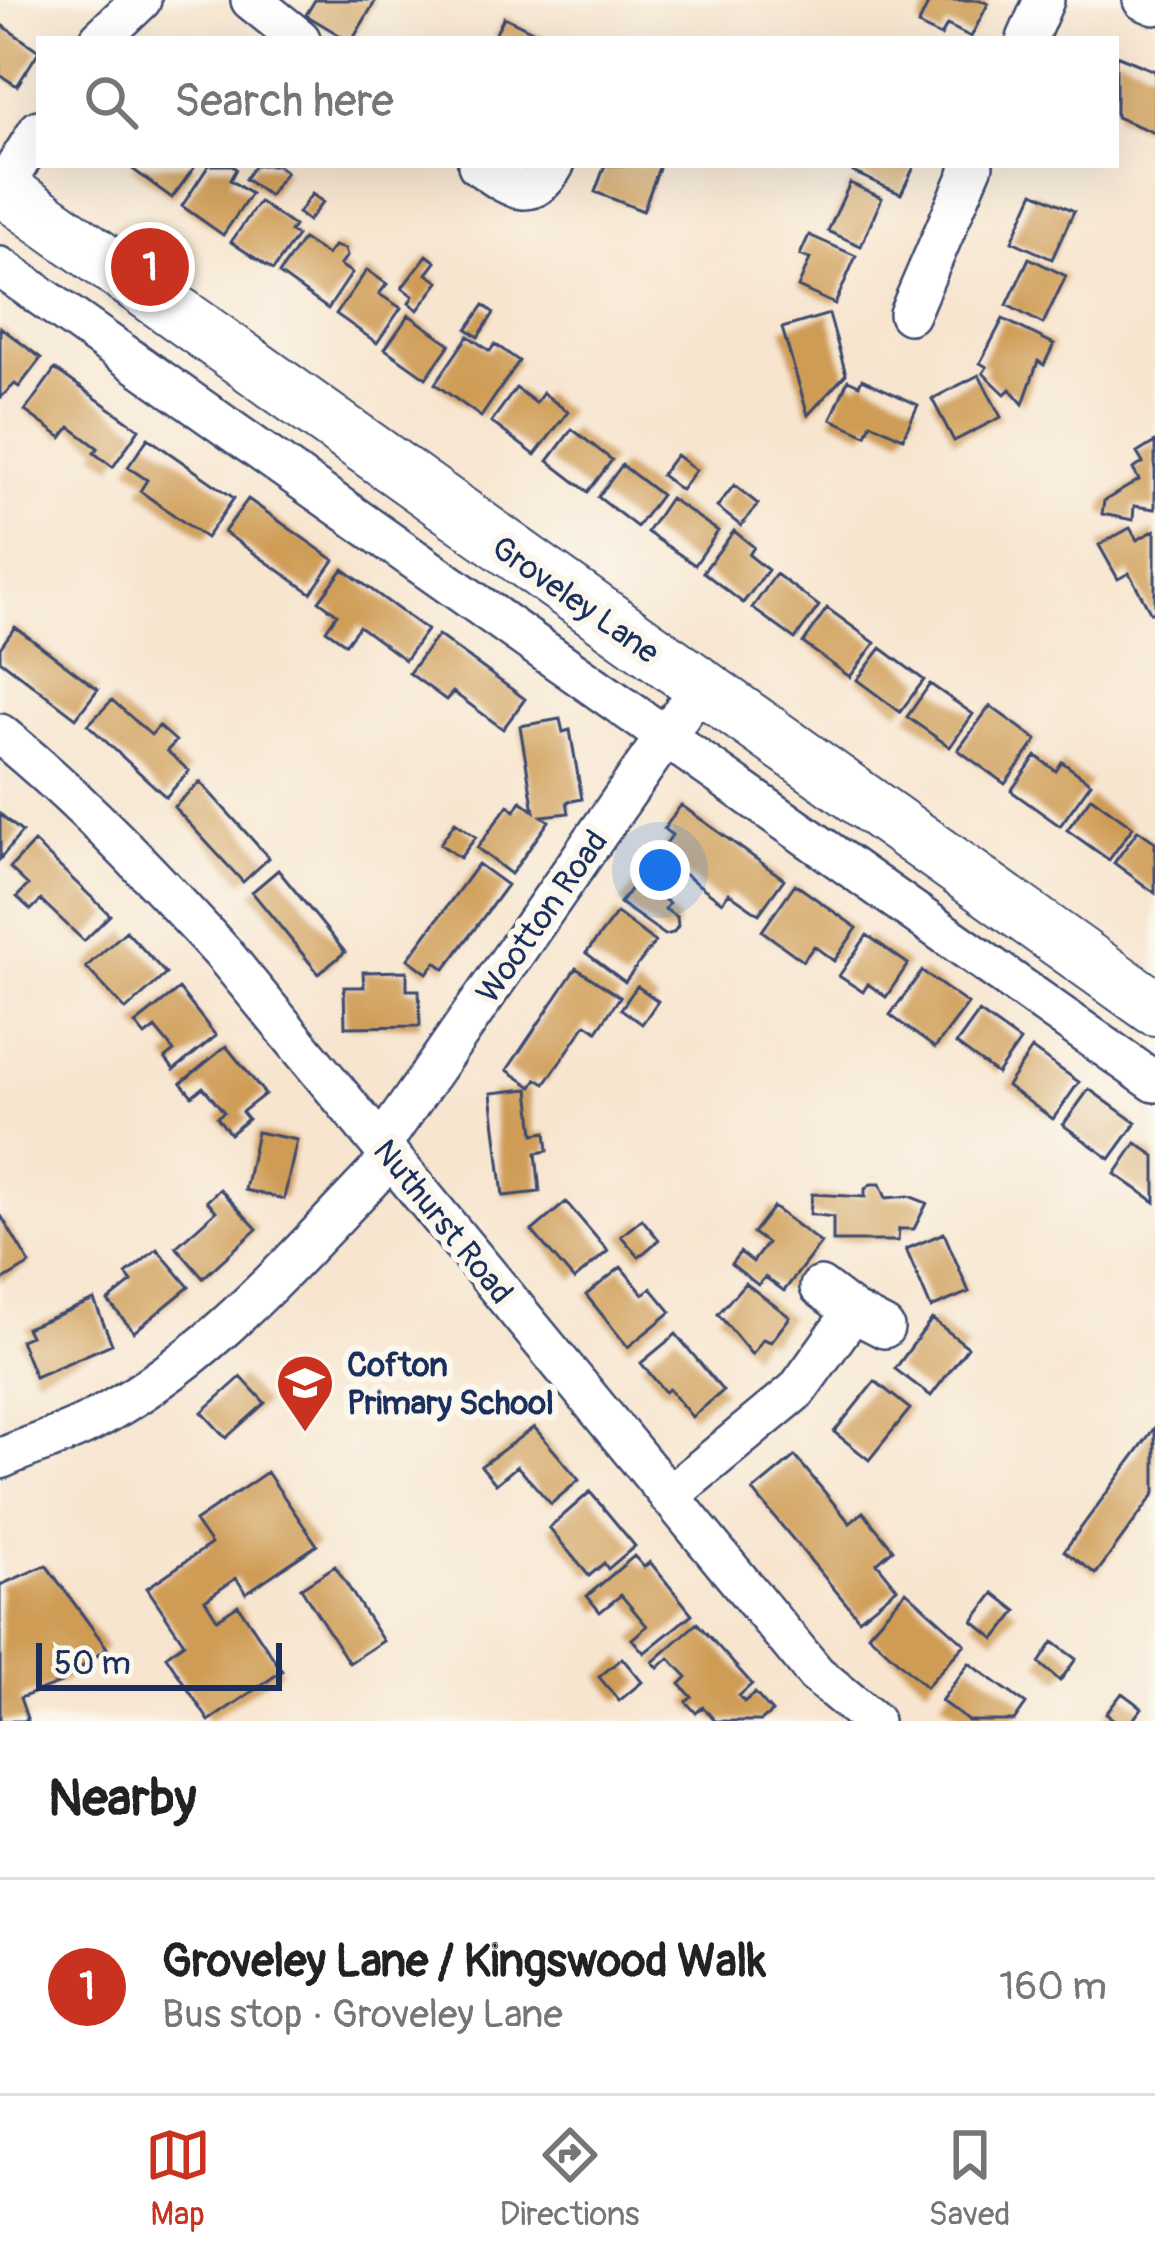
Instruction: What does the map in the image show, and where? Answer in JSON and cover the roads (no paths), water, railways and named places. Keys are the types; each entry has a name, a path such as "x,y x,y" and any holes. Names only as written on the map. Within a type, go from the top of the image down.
{"main road":[{"name":"Groveley Lane","path":"1,188 1155,1008"}],"street":[{"path":"103,36 141,0"},
{"path":"251,0 296,36"},
{"path":"1028,36 1044,0"},
{"path":"1143,0 1155,5"},
{"path":"1,188 36,135"},
{"path":"482,168 514,190 545,181 552,168"},
{"path":"909,314 972,168"},
{"name":"Groveley Lane","path":"0,267 1155,1082"},
{"name":"Wootton Road","path":"5,1444 86,1424 212,1341 267,1289 386,1151 700,687"},
{"name":"Nuthurst Road","path":"0,734 123,845 222,952 816,1674 873,1721"},
{"path":"669,1496 797,1390 869,1320 820,1286"}],"place":[{"name":"Groveley Lane / Kingswood Walk","path":"150,267"},
{"name":"Cofton Primary School","path":"305,1434"}]}
